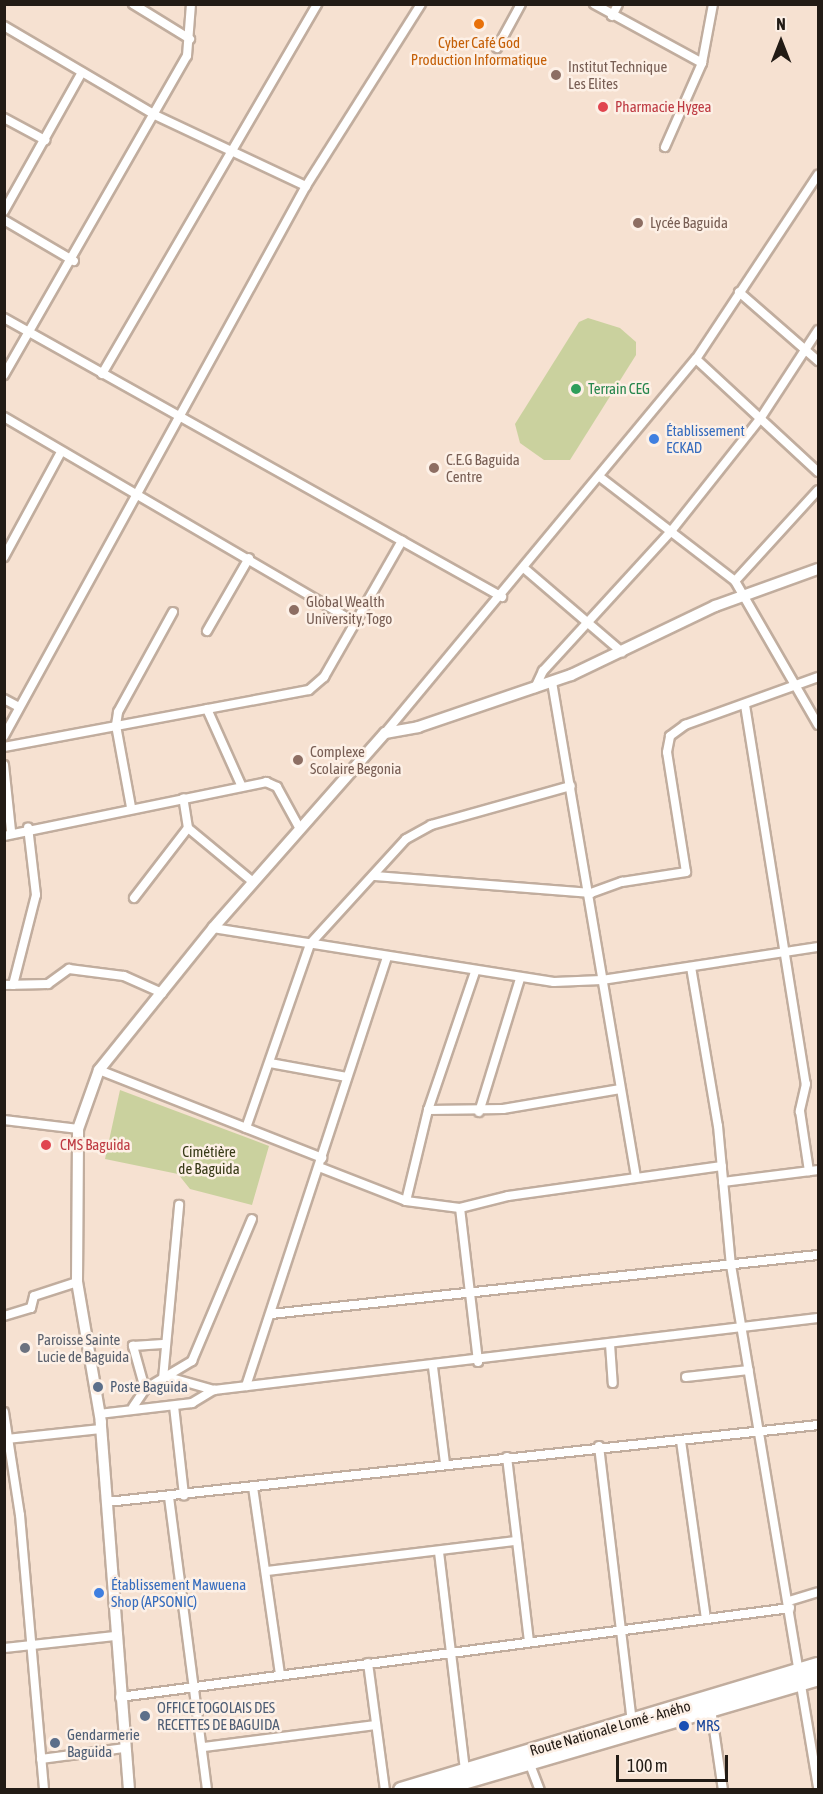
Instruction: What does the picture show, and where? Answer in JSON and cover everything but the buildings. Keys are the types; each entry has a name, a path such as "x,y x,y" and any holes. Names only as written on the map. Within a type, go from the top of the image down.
{"highway":[{"name":"Route Nationale Lomé - Aného","path":"439,1789 711,1709 798,1677 819,1665"},
{"name":"Route Nationale Lomé - Aného","path":"401,1790 632,1721 798,1677 819,1678"}],"street":[{"path":"133,4 190,39"},
{"path":"4,375 74,261 187,56 191,4"},
{"path":"102,374 317,4"},
{"path":"4,736 182,420 306,186 421,4"},
{"path":"497,48 521,4"},
{"path":"594,4 612,16 702,63"},
{"path":"612,16 618,4"},
{"path":"665,147 702,63 713,4"},
{"path":"4,26 155,115 306,186"},
{"path":"4,211 82,72"},
{"path":"4,118 45,140"},
{"path":"129,1790 115,1636 101,1429 77,1282 78,1129 99,1070 213,928 502,597 696,359 819,175"},
{"path":"4,220 74,261"},
{"path":"739,292 819,361"},
{"path":"4,318 182,420 502,597"},
{"path":"536,688 543,671 589,624 672,530 760,418 819,330"},
{"path":"696,359 819,472"},
{"path":"4,417 356,622"},
{"path":"4,557 61,452"},
{"path":"600,477 672,530 735,581 819,725"},
{"path":"735,581 819,490"},
{"path":"4,747 318,685 402,541"},
{"path":"207,631 249,558"},
{"path":"525,569 622,652"},
{"path":"385,732 418,727 552,682 622,652 742,594 819,569"},
{"path":"132,807 116,725 123,699 173,612"},
{"path":"375,876 591,893 622,882 686,872 668,752 670,736 685,725 797,688 819,677"},
{"path":"552,682 591,893 602,980 636,1177"},
{"path":"4,699 19,707"},
{"path":"723,1182 814,1170 800,1111 806,1084 745,705"},
{"path":"207,708 242,787"},
{"path":"4,765 8,834 28,827 272,783 300,829"},
{"path":"246,1128 310,944 417,830 571,786"},
{"path":"183,798 188,828 253,882"},
{"path":"28,827 36,896 9,985 48,984 69,969 124,976 162,993"},
{"path":"135,898 188,828"},
{"path":"213,928 520,980 602,980 819,947"},
{"path":"246,1386 387,958"},
{"path":"691,967 722,1166 731,1265 789,1604 798,1677 819,1787"},
{"path":"406,1201 428,1110 475,972"},
{"path":"479,1112 520,980"},
{"path":"270,1063 346,1077"},
{"path":"99,1070 322,1158"},
{"path":"428,1110 479,1112 620,1089"},
{"path":"4,1120 78,1129"},
{"path":"319,1167 406,1201 460,1208 636,1177 722,1166"},
{"path":"165,1378 163,1344 179,1205"},
{"path":"460,1208 478,1362"},
{"path":"133,1407 145,1389 192,1361 252,1219"},
{"path":"271,1314 471,1295 819,1255"},
{"path":"4,1316 31,1308 34,1296 77,1282"},
{"path":"165,1378 214,1390 478,1362 819,1318"},
{"path":"145,1389 133,1346 163,1344"},
{"path":"610,1344 613,1383"},
{"path":"433,1367 445,1464"},
{"path":"686,1377 749,1370"},
{"path":"99,1414 133,1407 174,1406 205,1398 214,1390"},
{"path":"174,1406 184,1495"},
{"path":"4,1413 31,1645 44,1790"},
{"path":"107,1502 169,1497 599,1446 681,1441 819,1425"},
{"path":"7,1438 101,1429"},
{"path":"681,1441 706,1618"},
{"path":"599,1446 632,1721"},
{"path":"507,1457 529,1642"},
{"path":"253,1487 267,1571 280,1674"},
{"path":"169,1497 204,1747 207,1790"},
{"path":"267,1571 516,1541"},
{"path":"439,1552 465,1770"},
{"path":"120,1697 280,1674 621,1631 789,1604 819,1592"},
{"path":"4,1648 115,1636"},
{"path":"368,1663 385,1790"},
{"path":"711,1709 723,1790"},
{"path":"204,1747 376,1725"},
{"path":"41,1759 125,1748"},
{"path":"529,1762 540,1790"}],"green space":[{"name":"Terrain CEG","path":"588,318 620,328 636,342 636,355 570,460 544,460 520,443 515,424 579,322"},
{"name":"Cimétière de Baguida","path":"120,1090 269,1146 252,1205 190,1189 178,1174 105,1159"}],"place":[{"name":"Cyber Café God Production Informatique","path":"479,24"},
{"name":"Institut Technique Les Elites","path":"556,75"},
{"name":"Pharmacie Hygea","path":"603,107"},
{"name":"Lycée Baguida","path":"638,223"},
{"name":"Terrain CEG","path":"576,389"},
{"name":"Établissement ECKAD","path":"654,439"},
{"name":"C.E.G Baguida Centre","path":"434,468"},
{"name":"Global Wealth University, Togo","path":"294,610"},
{"name":"Complexe Scolaire Begonia","path":"298,760"},
{"name":"CMS Baguida","path":"46,1145"},
{"name":"Paroisse Sainte Lucie de Baguida","path":"25,1348"},
{"name":"Poste Baguida","path":"98,1387"},
{"name":"Établissement Mawuena Shop (APSONIC)","path":"99,1593"},
{"name":"OFFICE TOGOLAIS DES RECETTES DE BAGUIDA","path":"145,1716"},
{"name":"MRS","path":"684,1726"},
{"name":"Gendarmerie Baguida","path":"55,1743"}]}
